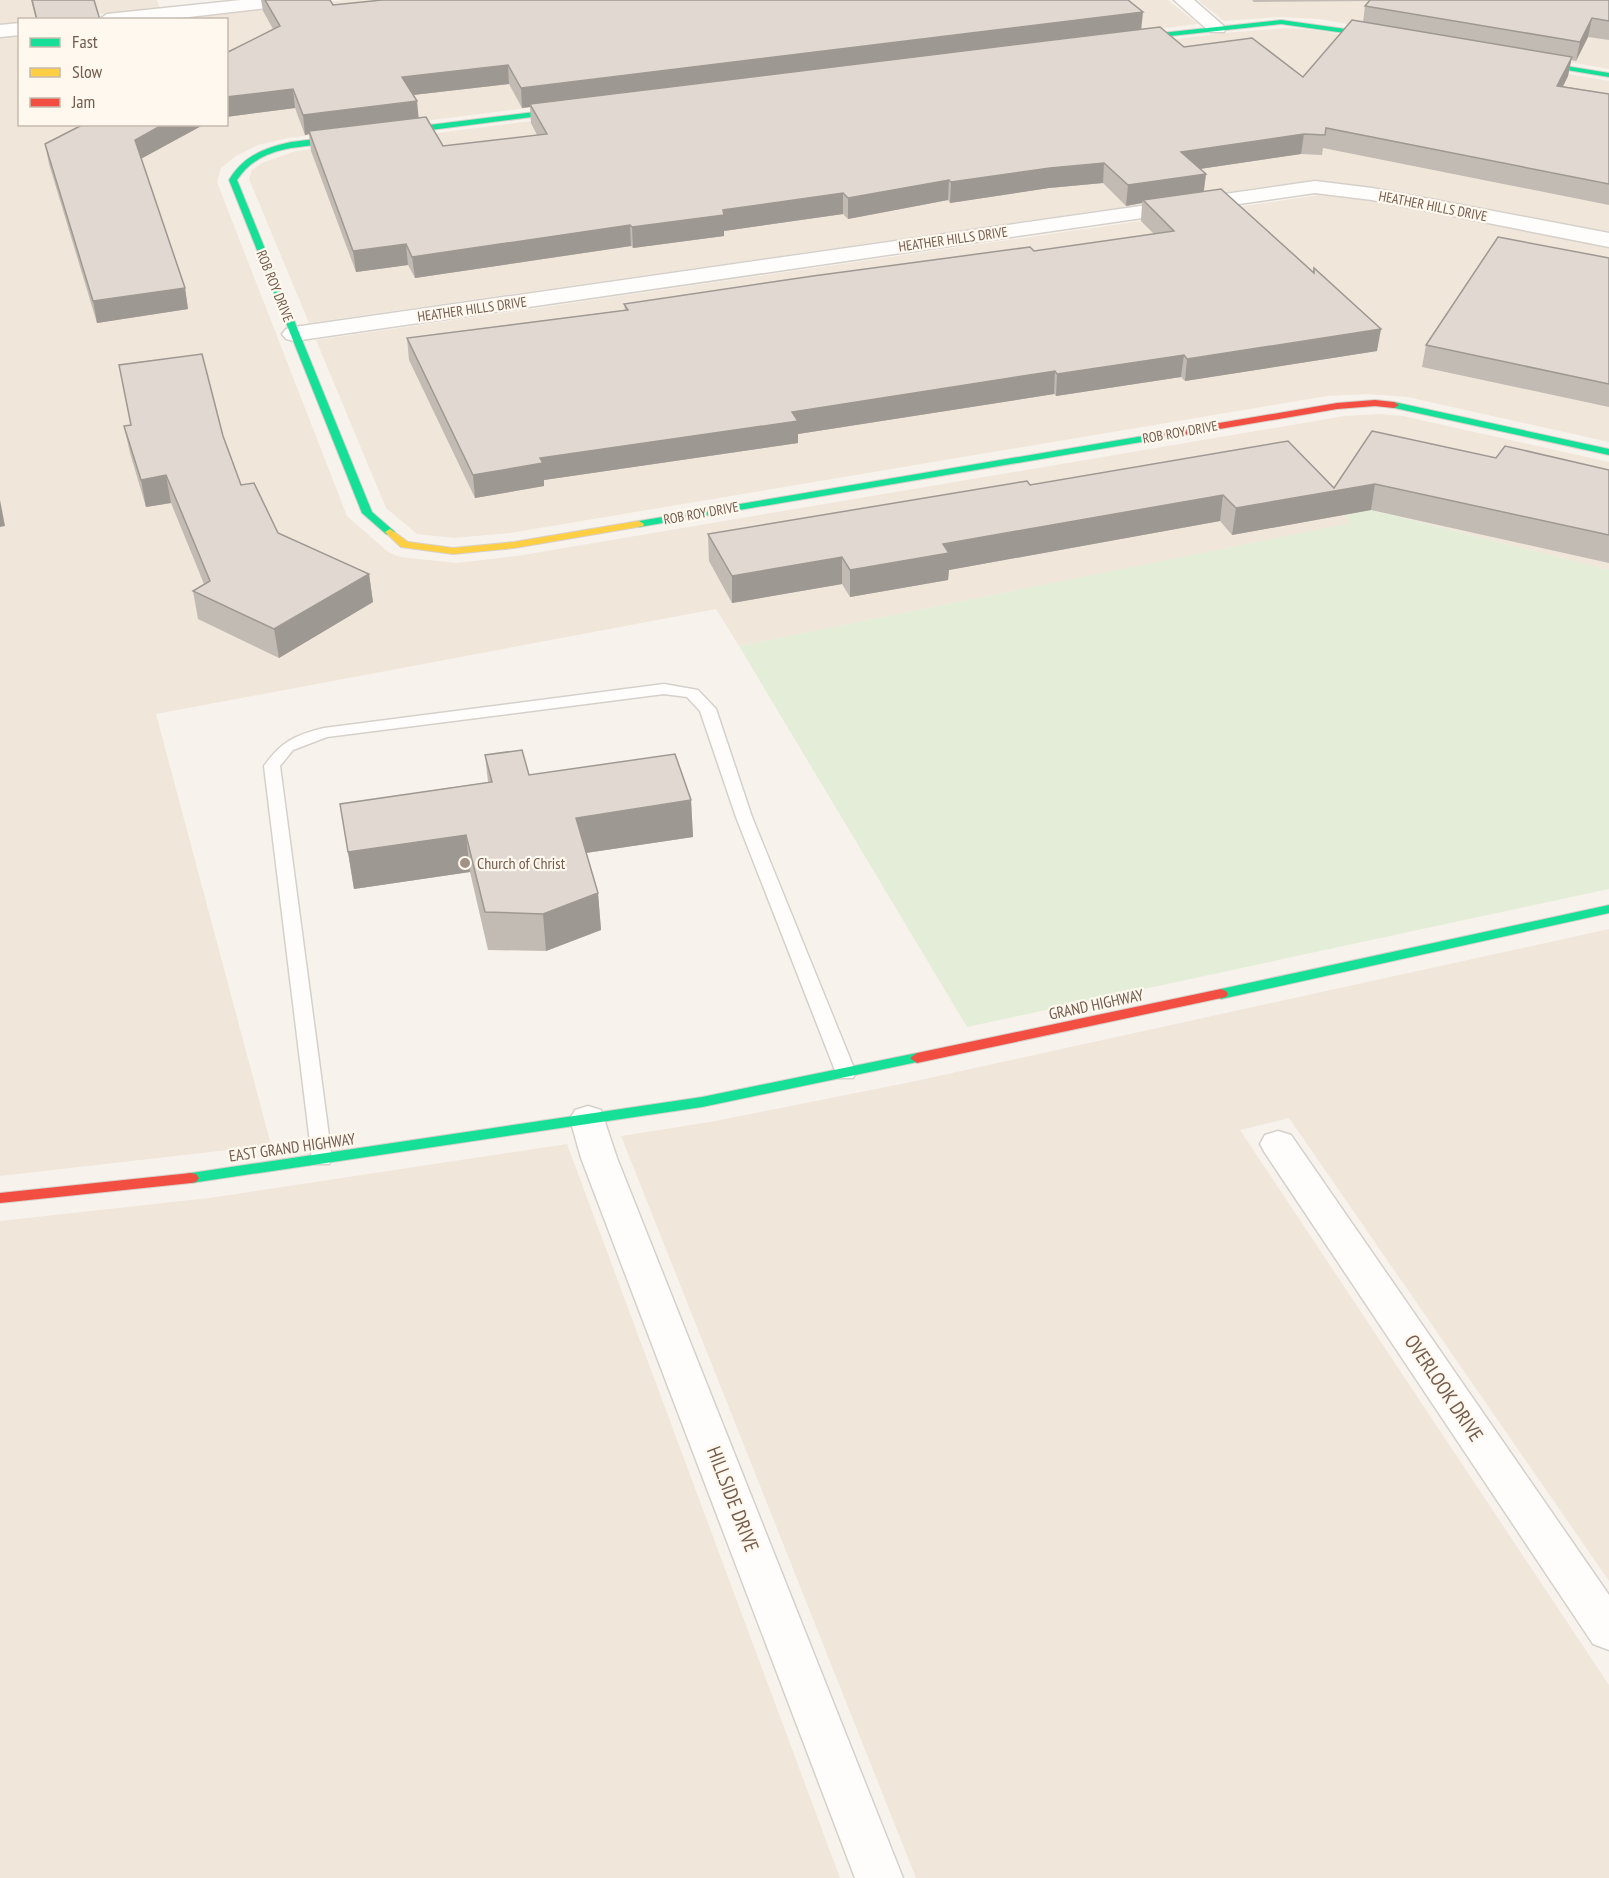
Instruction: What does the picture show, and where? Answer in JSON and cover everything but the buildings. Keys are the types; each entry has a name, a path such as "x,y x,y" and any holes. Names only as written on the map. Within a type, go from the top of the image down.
{"street":[{"path":"117,18 174,6 292,0"},
{"path":"1183,0 1217,27"},
{"path":"1110,41 1217,27 1303,23 1398,39"},
{"path":"0,31 18,29"},
{"path":"1515,59 1609,75"},
{"name":"ROB ROY DRIVE","path":"588,107 291,145 249,159 237,169 233,180 367,513 405,545 453,551 514,544 1337,405 1404,406 1609,452"},
{"name":"HEATHER HILLS DRIVE","path":"294,334 1315,187 1372,194 1609,240"},
{"name":"GRAND HIGHWAY","path":"588,1119 702,1102 846,1073 1609,909"},
{"name":"EAST GRAND HIGHWAY","path":"0,1198 208,1176 588,1119"},
{"name":"HILLSIDE DRIVE","path":"588,1119 599,1158 879,1878"},
{"name":"OVERLOOK DRIVE","path":"1278,1144 1609,1631"}],"lane":[{"path":"322,1159 272,765 286,747 324,734 664,689 692,693 708,709 744,817 846,1073"}],"shaded area":[{"path":"0,0 157,0 160,8 64,18 18,18 18,23 0,25"},
{"path":"346,0 1168,0 1198,24 288,138 258,145 236,156 221,168 217,182 347,516 388,552 400,557 456,563 517,556 1345,416 1380,414 1403,416 1609,462 1609,570 1329,499 1352,523 739,646 716,609 156,714 271,1145 0,1176 0,37 18,35 18,126 228,126 228,18 172,18"},
{"path":"1198,0 1609,0 1609,69 1319,19 1279,17 1224,21"},
{"path":"1286,28 1314,30 1609,81 1609,232 1375,187 1313,180 309,323 249,179 252,170 262,163 296,151 1224,33"},
{"path":"1320,195 1369,200 1609,247 1609,442 1407,397 1368,394 1327,396 510,533 454,538 417,534 386,508 316,340"},
{"path":"1609,929 1609,1581 1289,1118 1240,1130 1609,1685 1609,1878 916,1878 621,1136 710,1122 911,1082"},
{"path":"567,1144 840,1878 0,1878 0,1221 209,1198"}],"green space":[{"path":"1328,499 1609,570 1609,889 967,1027 739,646 1351,523"}],"traffic: fast":[{"path":"1124,39 1281,22 1388,37"},
{"path":"1525,61 1609,75"},
{"path":"390,532 367,513 233,180 244,165 258,155 291,145 576,109"},
{"path":"1394,405 1609,452"},
{"path":"639,524 1155,437"},
{"path":"1221,994 1609,909"},
{"path":"191,1178 702,1102 917,1058"}],"traffic: slow":[{"path":"390,532 405,545 453,551 514,545 639,524"}],"traffic: jam":[{"path":"1155,437 1337,406 1375,403 1394,405"},
{"path":"917,1058 1221,994"},
{"path":"0,1198 191,1178"}],"place":[{"name":"Church of Christ","path":"465,863"}]}
